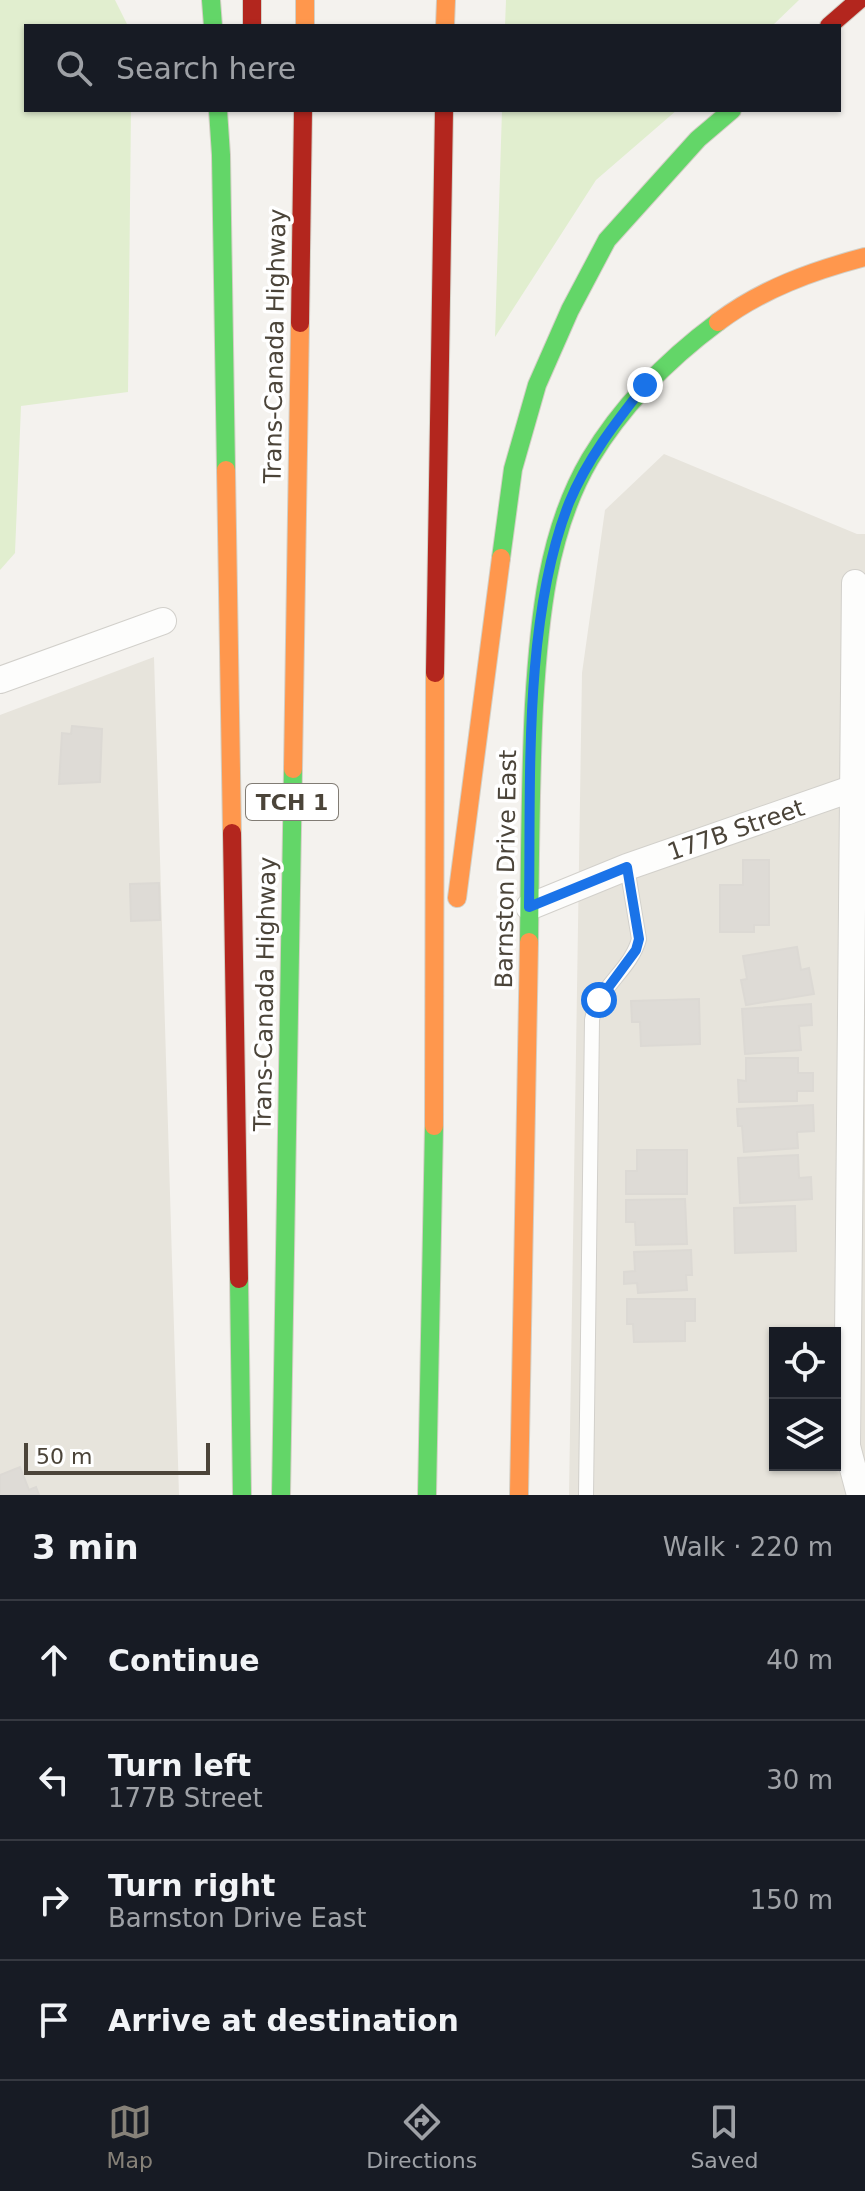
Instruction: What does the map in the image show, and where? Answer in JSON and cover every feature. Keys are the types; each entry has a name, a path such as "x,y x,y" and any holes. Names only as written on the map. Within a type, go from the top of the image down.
{"main road":[{"path":"211,0 213,24"},
{"path":"252,0 252,24"},
{"path":"305,0 305,24"},
{"path":"445,24 446,0"},
{"path":"831,24 859,0"},
{"path":"218,112 242,1495"},
{"name":"Trans-Canada Highway","path":"281,1495 303,112"},
{"path":"427,1495 435,1067 433,781 444,112"},
{"path":"435,1067 513,469 537,385 570,310 607,240 698,139 730,112"},
{"name":"Barnston Drive East","path":"519,1495 532,739 543,595 570,501 595,451 645,385 687,345 738,308 832,263 865,257"},
{"path":"232,788 243,362"}],"street":[{"path":"855,583 847,1446 860,1495"},
{"path":"0,680 163,621"},
{"name":"177B Street","path":"529,907 627,867 854,788"}],"lane":[{"path":"586,1495 592,1020 599,1000 636,950 639,939 627,867"}],"shaded area":[{"path":"664,454 857,534 865,534 865,1495 569,1495 582,673 605,510"},
{"path":"154,657 179,1495 0,1495 0,715"}],"green space":[{"path":"0,0 115,0 127,24 24,24 24,112 131,112 128,392 21,406 15,553 0,570"},
{"path":"506,0 799,0 774,24 505,24"},
{"path":"502,112 675,112 596,180 495,337"}],"building":[{"path":"72,726 102,729 100,782 59,784 62,733 71,734"},
{"path":"743,860 769,860 769,925 754,925 754,932 720,932 720,885 743,885"},
{"path":"159,883 160,920 131,921 130,884"},
{"path":"797,947 801,970 809,968 814,994 746,1005 741,980 747,979 743,956"},
{"path":"699,999 700,1044 641,1046 640,1022 632,1022 631,1001"},
{"path":"811,1004 812,1025 799,1026 801,1050 745,1054 742,1009"},
{"path":"746,1058 798,1058 798,1073 813,1073 813,1091 797,1091 797,1101 739,1102 738,1080 746,1081"},
{"path":"813,1105 814,1131 797,1132 798,1148 744,1152 737,1109"},
{"path":"637,1150 687,1150 687,1194 626,1194 626,1171 637,1171"},
{"path":"798,1155 799,1178 811,1177 812,1199 740,1203 738,1158"},
{"path":"685,1199 687,1244 636,1245 635,1222 626,1222 626,1200"},
{"path":"795,1206 796,1251 735,1253 734,1208"},
{"path":"691,1250 692,1275 686,1275 687,1290 638,1293 637,1283 624,1284 624,1272 635,1271 634,1252"},
{"path":"627,1299 695,1299 695,1321 685,1321 685,1341 634,1342 633,1324 627,1324"},
{"path":"20,1467 29,1490 36,1487 39,1495 0,1495 0,1475"}],"traffic: fast":[{"path":"211,0 213,24"},
{"path":"218,112 226,470"},
{"path":"501,558 513,469 537,385 570,310 607,240 698,139 730,112"},
{"path":"529,942 536,673 548,578 564,516 590,459 617,420 664,368 718,322"},
{"path":"281,1495 293,769"},
{"path":"427,1495 434,1126"},
{"path":"239,1279 242,1495"}],"traffic: slow":[{"path":"305,0 305,24"},
{"path":"445,24 446,0"},
{"path":"718,322 788,282 865,257"},
{"path":"293,769 300,323"},
{"path":"226,470 232,833"},
{"path":"457,898 501,558"},
{"path":"434,1126 435,673"},
{"path":"519,1495 529,942"}],"traffic: jam":[{"path":"252,0 252,24"},
{"path":"831,24 859,0"},
{"path":"300,323 303,112"},
{"path":"435,673 444,112"},
{"path":"232,833 239,1279"}],"route":[{"path":"599,1000 636,950 639,939 627,867 529,907 532,739 537,664 543,595 570,501 595,451 645,385"}]}
